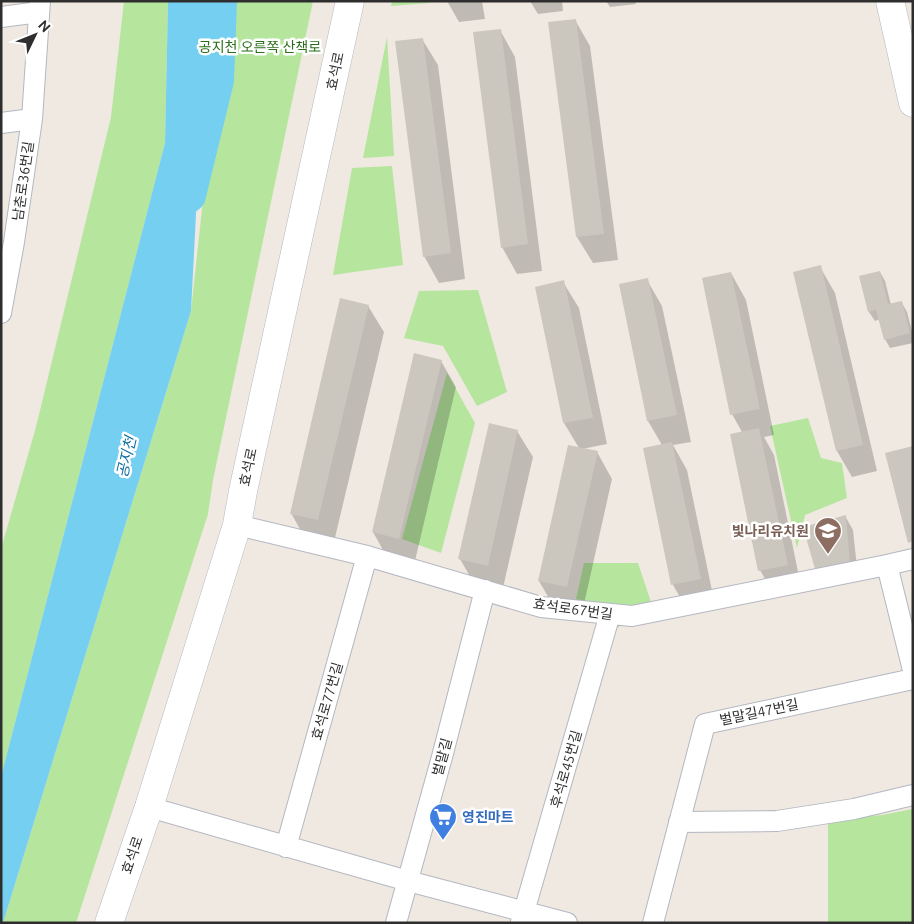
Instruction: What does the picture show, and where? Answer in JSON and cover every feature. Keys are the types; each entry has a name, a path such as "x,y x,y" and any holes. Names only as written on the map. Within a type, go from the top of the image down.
{"street":[{"name":"효석로","path":"115,921 237,525 350,1"},
{"path":"890,1 913,103"},
{"name":"남춘로36번길","path":"1,17 40,7 32,119 8,243 1,313"},
{"name":"남춘로36번길","path":"1,123 32,119"},
{"name":"효석로67번길","path":"237,525 367,556 541,607 632,616 887,565 913,558"},
{"name":"효석로77번길","path":"286,847 367,556"},
{"path":"887,565 913,670"},
{"name":"벌말길","path":"396,923 442,757 485,590"},
{"name":"후석로45번길","path":"523,917 610,614"},
{"name":"벌말길47번길","path":"653,923 705,724 913,679"},
{"path":"679,822 777,821 854,810 913,795"},
{"path":"149,807 408,881 523,917 567,923"}],"green space":[{"path":"124,1 168,1 165,143 1,777 1,549 36,427 111,117"},
{"name":"공지천 오른쪽 산책로","path":"219,1 313,1 213,480 208,514 76,923 3,923 191,311 216,80"},
{"path":"392,1 429,1 429,3 391,6"},
{"path":"387,37 394,156 363,158"},
{"path":"392,166 403,265 333,275 352,168"},
{"path":"478,290 507,392 477,406 443,346 404,338 419,291"},
{"path":"447,373 475,423 441,553 402,539"},
{"path":"808,418 821,458 842,463 847,498 805,515 797,548 770,426"},
{"path":"584,563 638,563 654,611 616,628 572,617"},
{"path":"913,809 913,923 828,923 828,820 882,815"}],"water":[{"path":"168,1 207,1 191,311 3,923 1,923 1,777 165,143"}],"building":[{"path":"576,19 604,234 576,237 548,22"},
{"path":"501,29 528,244 501,248 473,32"},
{"path":"423,38 451,253 423,257 395,41"},
{"path":"821,265 863,445 836,451 793,272"},
{"path":"880,271 888,304 902,301 910,333 884,340 876,310 868,312 859,276"},
{"path":"731,272 760,409 730,415 702,278"},
{"path":"648,278 677,415 647,421 619,284"},
{"path":"564,280 593,418 563,423 535,287"},
{"path":"340,298 369,305 318,520 290,514"},
{"path":"414,353 442,360 399,539 372,532"},
{"path":"489,423 518,430 488,566 458,559"},
{"path":"759,428 788,565 758,571 730,434"},
{"path":"672,442 701,579 671,585 643,448"},
{"path":"568,445 598,451 567,587 538,581"},
{"path":"913,446 913,541 908,543 885,453"},
{"path":"846,515 850,564 815,569 803,527"}],"waterway":[{"name":"공지천","path":"188,195 216,80 219,1"}],"place":[{"name":"빛나리유치원","path":"828,555"},
{"name":"영진마트","path":"443,841"}]}
